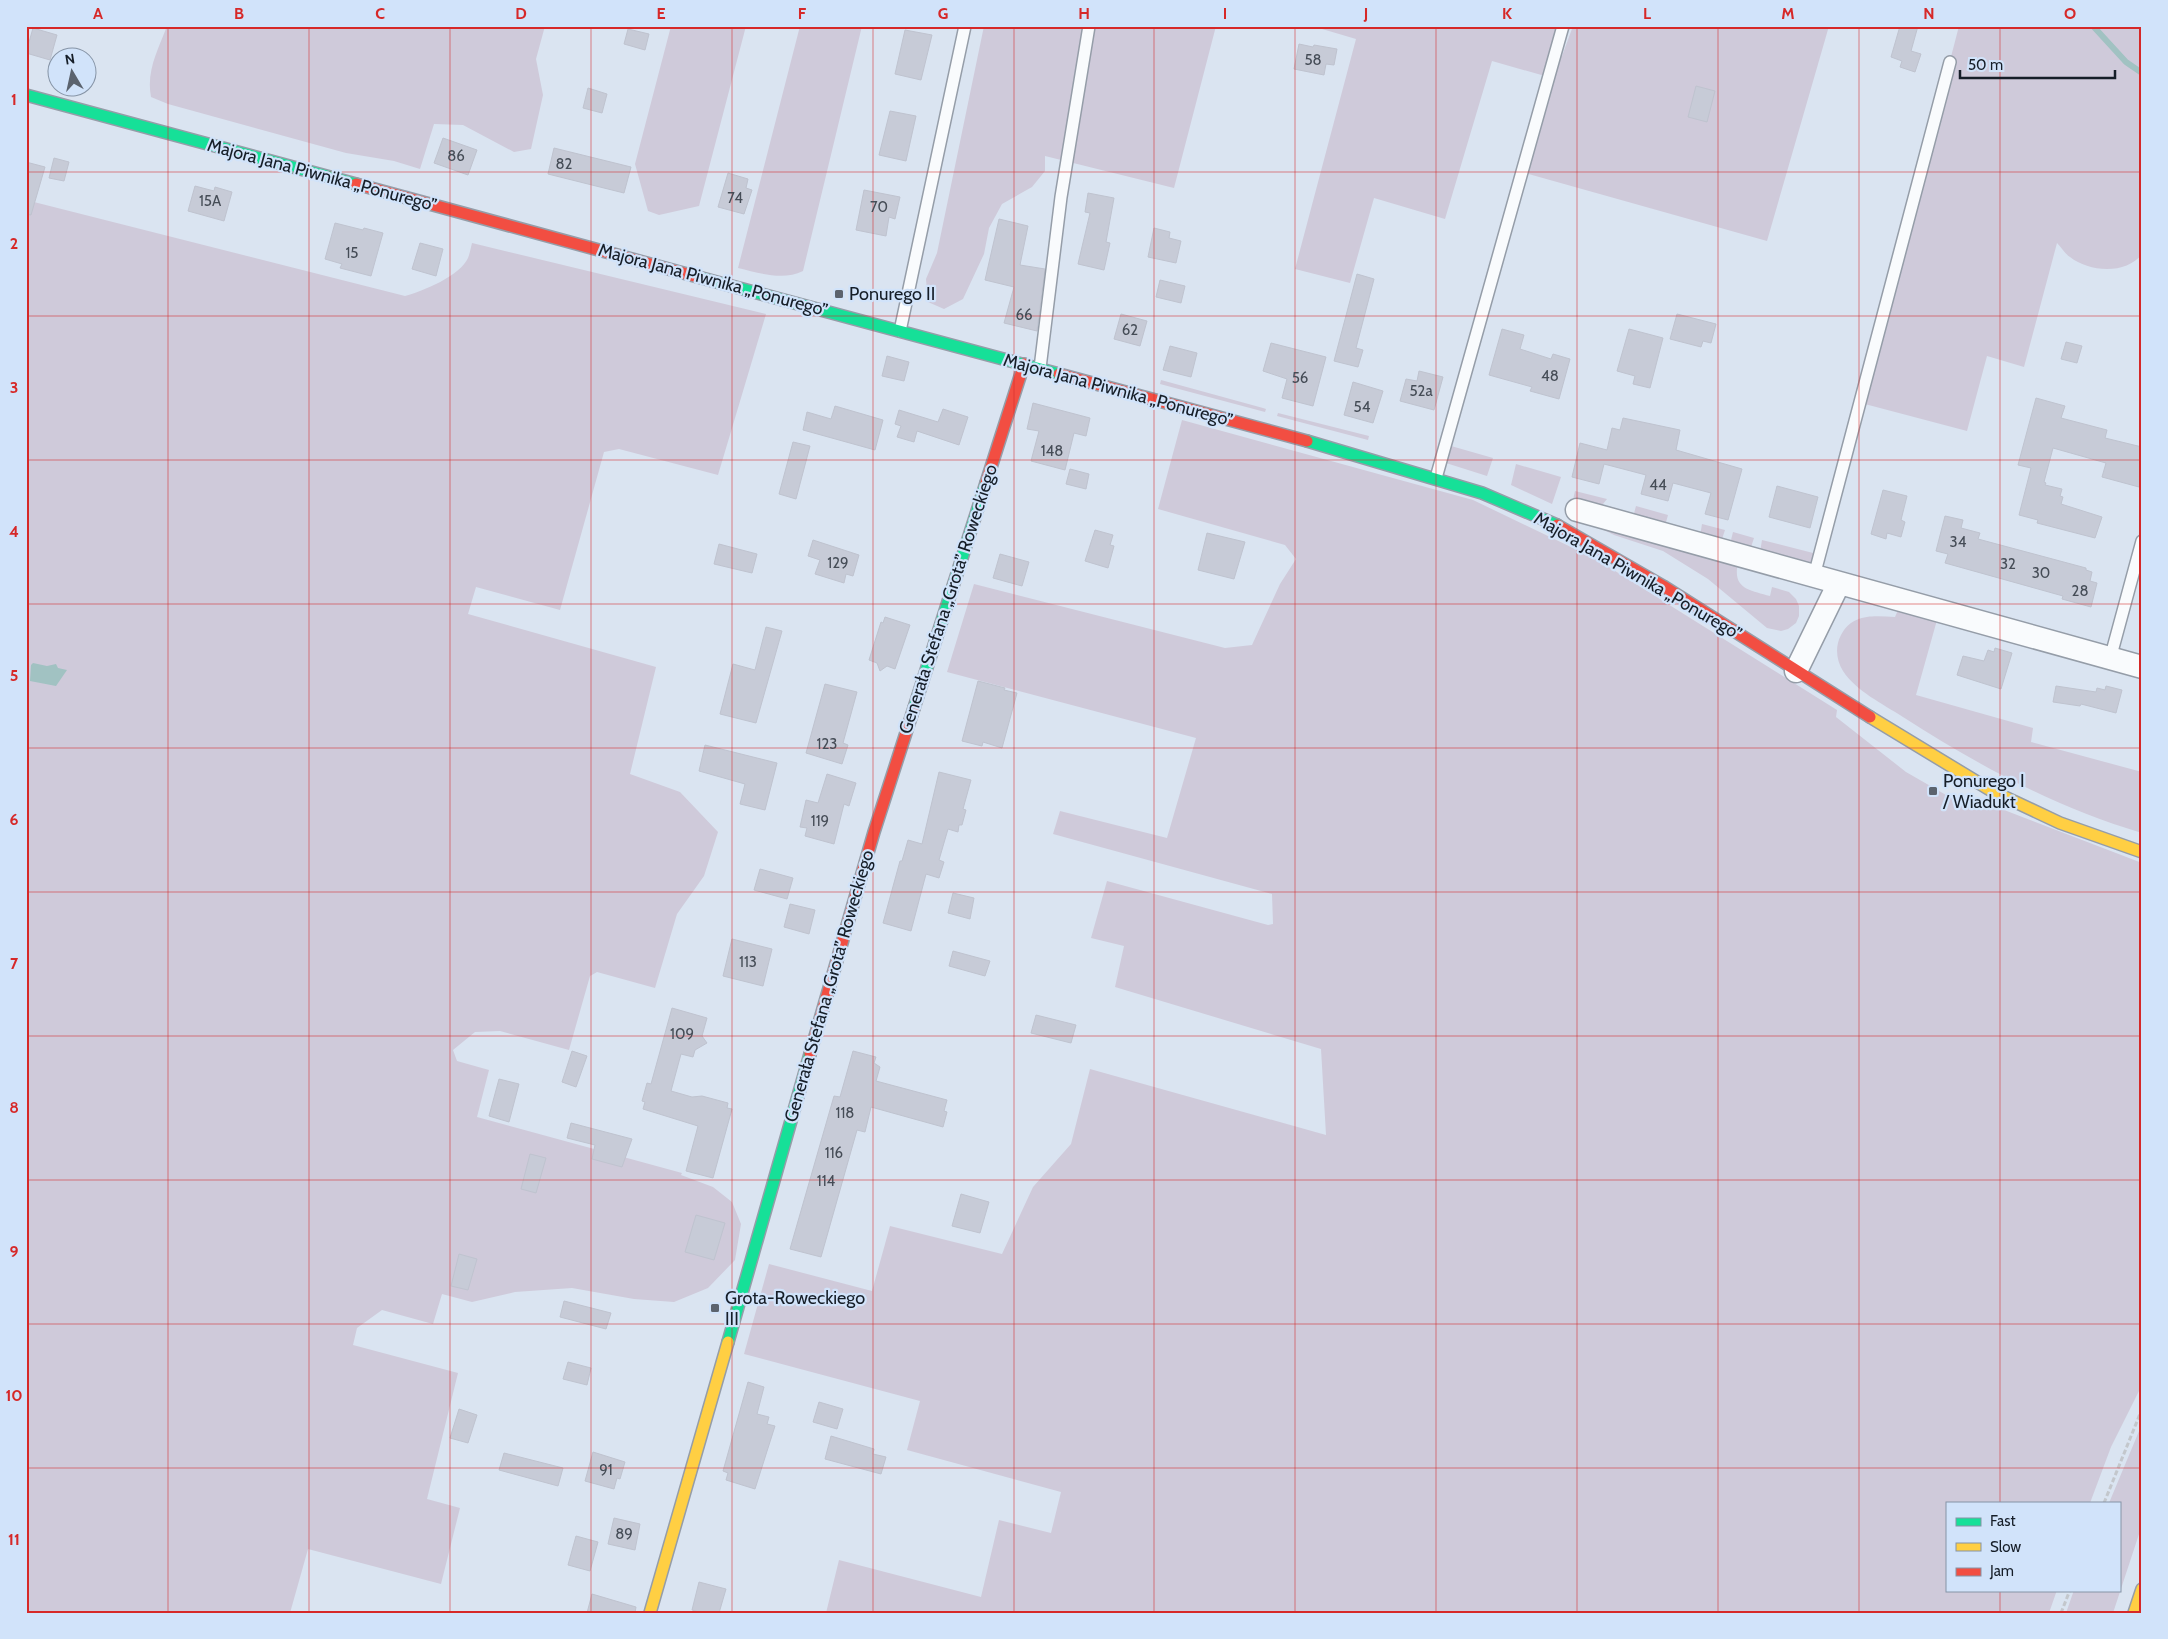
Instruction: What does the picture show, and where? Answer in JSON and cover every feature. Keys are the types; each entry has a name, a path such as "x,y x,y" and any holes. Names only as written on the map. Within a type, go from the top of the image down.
{"main road":[{"name":"Majora Jana Piwnika „Ponurego”","path":"26,95 1040,368 1436,478 1482,493 1565,529 1663,586 1796,671 1992,791 2060,823 2142,852"},
{"name":"Generała Stefana „Grota” Roweckiego","path":"650,1613 874,832 1024,364"},
{"path":"2134,1613 2142,1589"}],"street":[{"name":"Majora Jana Piwnika „Ponurego”","path":"1577,510 2142,668"},
{"path":"1796,671 1839,583"}],"lane":[{"path":"900,331 965,26"},
{"path":"1040,368 1061,197 1089,26"},
{"path":"1436,478 1563,26"},
{"path":"1814,576 1950,62"},
{"path":"2110,659 2142,542"}],"path":[{"path":"2104,1502 2142,1409"},
{"path":"2061,1613 2069,1592"}],"shaded area":[{"path":"167,26 545,26 536,59 543,95 531,149 514,152 463,125 434,124 420,169 394,161 346,153 168,104 151,97 150,87 151,69"},
{"path":"671,26 746,26 699,206 659,215 648,211 635,164"},
{"path":"800,26 862,26 803,271 779,276 738,268"},
{"path":"984,26 1216,26 1174,188 1045,156 1045,171 1032,187 1002,204 989,228 984,254 963,299 944,309 928,302 926,279 937,253"},
{"path":"1312,26 1565,26 1557,54 1562,56 1573,26 1829,26 1767,241 1525,173 1552,78 1492,61 1445,219 1374,198 1350,283 1295,269 1356,39"},
{"path":"1959,26 2142,26 2142,254 2135,261 2127,265 2107,269 2097,268 2078,262 2066,254 2057,243 2024,367 1987,356 1967,431 1861,403"},
{"path":"26,200 405,296 431,287 457,271 468,258 472,243 766,314 718,475 619,449 604,452 560,610 476,587 468,614 656,667 630,774 680,792 718,832 704,876 677,914 655,988 597,972 590,976 569,1050 500,1031 475,1032 453,1050 457,1061 489,1070 477,1117 682,1173 681,1175 713,1187 732,1202 741,1224 735,1260 708,1288 674,1302 634,1299 572,1288 515,1292 472,1302 442,1294 433,1324 382,1310 357,1328 353,1345 458,1373 427,1499 460,1508 441,1584 308,1549 290,1613 26,1613"},
{"path":"1161,380 1266,409 1265,412 1160,384"},
{"path":"1278,413 1369,436 1368,440 1277,416"},
{"path":"1182,420 1473,500 1596,559 1837,710 1836,717 1906,772 1960,803 1963,799 1999,808 2142,863 2142,1385 2111,1447 2090,1502 1946,1502 1946,1592 2056,1592 2049,1613 826,1613 839,1560 981,1597 999,1520 1051,1533 1061,1492 907,1450 920,1401 744,1354 769,1264 872,1291 890,1226 1002,1254 1033,1187 1071,1144 1090,1069 1326,1135 1321,1049 1115,987 1124,946 1091,938 1107,881 1268,925 1273,924 1272,894 1053,834 1060,811 1167,838 1196,738 947,672 974,584 1225,648 1252,645 1280,584 1296,559 1285,545 1158,509"},
{"path":"1451,446 1493,458 1487,476 1446,463"},
{"path":"1516,464 1561,477 1552,504 1511,485"},
{"path":"1575,491 1607,499 1599,509 1738,563 1737,572 1740,583 1750,590 1770,596 1772,587 1789,592 1796,599 1799,606 1799,616 1796,623 1788,629 1781,631 1767,628 1708,579 1663,551 1614,535 1570,513"},
{"path":"1636,506 1668,515 1665,526 1633,517"},
{"path":"1702,524 1725,530 1721,542 1700,536"},
{"path":"1733,532 1754,538 1750,550 1730,544"},
{"path":"1762,540 1817,554 1813,567 1760,552"},
{"path":"1898,610 1937,620 1916,695 2033,728 2031,742 2142,772 2142,833 2079,811 2018,784 1931,735 1870,697 1855,685 1843,671 1839,662 1837,648 1841,635 1846,628 1858,619 1872,616 1895,617"},
{"path":"33,663 47,666 56,664 58,668 67,670 56,686 30,681 31,665"},
{"path":"2142,1424 2142,1525 2120,1592 2120,1502 2109,1502"},
{"path":"2073,1592 2120,1592 2113,1613 2066,1613"}],"building":[{"path":"1900,26 1918,26 1911,51 1921,54 1915,72 1900,67 1902,61 1891,57"},
{"path":"33,28 57,35 53,48 48,48 48,59 26,53"},
{"path":"628,29 649,34 645,50 624,44"},
{"path":"905,30 932,35 921,80 895,74"},
{"path":"1299,44 1337,49 1334,65 1326,64 1324,75 1294,69"},
{"path":"1696,86 1715,91 1707,122 1688,117"},
{"path":"588,88 607,94 602,113 583,108"},
{"path":"890,111 916,116 906,161 879,155"},
{"path":"443,138 477,150 468,175 434,163"},
{"path":"554,148 631,167 624,193 548,174"},
{"path":"54,158 69,162 64,181 49,178"},
{"path":"26,162 45,167 31,215 26,214"},
{"path":"728,173 748,179 746,188 752,190 744,214 718,207"},
{"path":"195,186 214,191 215,187 232,192 224,221 188,211"},
{"path":"864,190 900,197 895,219 889,217 886,236 856,230"},
{"path":"1088,193 1114,198 1106,242 1110,243 1104,270 1078,264 1090,213 1085,212"},
{"path":"999,219 1028,226 1020,265 1045,269 1037,331 1004,323 1014,287 985,280"},
{"path":"335,223 383,233 371,276 340,268 342,264 325,259"},
{"path":"1154,228 1170,232 1169,238 1181,241 1176,263 1148,257"},
{"path":"420,243 443,249 436,276 412,269"},
{"path":"1357,274 1374,279 1356,348 1363,350 1358,367 1334,361"},
{"path":"1160,280 1185,286 1181,303 1156,297"},
{"path":"1121,314 1147,321 1140,346 1114,339"},
{"path":"1677,314 1716,324 1711,343 1703,341 1701,347 1670,339"},
{"path":"1502,329 1524,335 1520,349 1551,359 1553,354 1570,359 1559,399 1530,391 1532,387 1489,375"},
{"path":"1629,329 1663,338 1650,388 1633,384 1635,376 1617,371"},
{"path":"2066,342 2082,346 2077,363 2061,359"},
{"path":"1271,343 1326,357 1313,406 1282,398 1287,379 1263,371"},
{"path":"1170,346 1197,353 1191,377 1163,370"},
{"path":"887,356 909,362 904,381 882,376"},
{"path":"1419,371 1443,377 1434,410 1400,401 1406,379 1417,381"},
{"path":"1353,382 1383,391 1373,423 1344,415"},
{"path":"2036,398 2065,406 2061,418 2107,430 2105,438 2142,447 2142,478 2139,487 2102,477 2106,463 2053,448 2044,482 2046,483 2045,485 2062,489 2060,496 2063,497 2061,504 2102,517 2095,538 2037,523 2038,520 2019,515 2031,468 2018,465"},
{"path":"1033,403 1090,418 1086,436 1074,433 1065,470 1031,461 1039,431 1027,429"},
{"path":"835,406 883,420 875,450 803,430 807,412 831,419"},
{"path":"943,409 968,417 959,445 917,431 914,442 897,437 901,426 895,424 899,410 938,422"},
{"path":"1623,418 1680,430 1676,450 1742,469 1728,520 1705,514 1711,493 1673,483 1668,501 1641,494 1646,475 1604,464 1599,484 1572,477 1580,443 1607,450 1612,428 1620,430"},
{"path":"793,442 810,446 796,499 779,494"},
{"path":"1070,469 1089,474 1086,489 1066,484"},
{"path":"1777,486 1818,497 1810,528 1769,517"},
{"path":"1883,490 1907,496 1901,520 1905,522 1901,537 1887,533 1886,539 1871,534"},
{"path":"1945,516 1963,520 1961,528 1980,533 1978,539 2086,568 2086,570 2092,572 2090,581 2097,583 2091,607 2062,599 2063,596 1945,563 1948,554 1936,551"},
{"path":"1095,530 1113,535 1110,545 1114,546 1108,568 1085,561"},
{"path":"1207,533 1245,542 1234,579 1198,570"},
{"path":"813,540 859,555 853,576 846,574 844,583 815,574 820,560 808,556"},
{"path":"719,544 757,554 752,573 714,564"},
{"path":"1000,554 1029,562 1022,586 993,578"},
{"path":"885,617 910,625 895,669 887,666 880,671 877,663 869,660 881,622 883,623"},
{"path":"766,627 782,631 756,723 720,714 733,664 755,670"},
{"path":"1995,648 2012,653 2001,689 1957,675 1963,656 1984,661 1988,650 1994,652"},
{"path":"978,681 1017,693 1002,748 983,742 982,746 962,741"},
{"path":"825,684 857,692 843,743 848,745 842,764 806,753"},
{"path":"2056,686 2096,692 2097,688 2105,690 2106,686 2122,690 2116,713 2081,704 2080,706 2053,702"},
{"path":"705,745 777,763 765,810 740,804 745,784 699,771"},
{"path":"939,772 971,780 963,809 966,810 958,832 948,829 939,860 944,862 939,878 926,874 911,931 883,923 900,861 902,861 908,840 922,844"},
{"path":"827,774 856,783 849,806 844,804 834,844 805,836 807,828 800,827 806,800 818,803"},
{"path":"760,869 793,878 787,899 754,890"},
{"path":"953,893 974,898 970,919 948,913"},
{"path":"790,904 815,910 809,934 784,927"},
{"path":"732,939 772,949 763,986 723,976"},
{"path":"953,951 990,961 985,976 949,966"},
{"path":"672,1008 707,1018 702,1036 707,1043 695,1050 693,1057 681,1054 671,1091 692,1097 702,1096 728,1103 727,1108 732,1109 713,1178 686,1171 698,1126 643,1109 645,1102 642,1101 647,1083 651,1084"},
{"path":"1036,1015 1076,1025 1071,1043 1031,1033"},
{"path":"572,1051 587,1056 576,1087 562,1082"},
{"path":"853,1051 876,1057 874,1063 880,1067 876,1081 947,1100 944,1111 947,1112 943,1127 871,1107 865,1132 857,1130 821,1257 790,1249 834,1096 840,1097"},
{"path":"499,1079 519,1084 509,1122 489,1116"},
{"path":"571,1123 632,1139 622,1167 592,1159 595,1145 567,1138"},
{"path":"530,1154 546,1158 536,1193 521,1189"},
{"path":"961,1194 989,1202 980,1233 952,1226"},
{"path":"696,1215 725,1223 714,1260 685,1252"},
{"path":"459,1254 477,1259 468,1290 451,1286"},
{"path":"564,1301 611,1313 606,1329 560,1317"},
{"path":"568,1362 591,1368 587,1385 563,1379"},
{"path":"748,1382 764,1387 757,1414 769,1417 767,1424 775,1426 755,1489 726,1480 728,1473 723,1471"},
{"path":"819,1402 843,1409 837,1429 813,1422"},
{"path":"459,1409 477,1415 468,1443 450,1438"},
{"path":"831,1436 874,1449 873,1454 886,1457 881,1474 825,1459"},
{"path":"593,1452 625,1462 620,1479 617,1478 614,1489 585,1481"},
{"path":"504,1453 563,1468 558,1486 499,1470"},
{"path":"614,1518 640,1524 635,1550 608,1544"},
{"path":"576,1536 598,1542 590,1571 568,1565"},
{"path":"699,1582 726,1589 719,1613 702,1613 692,1610"},
{"path":"592,1594 636,1607 635,1613 587,1613"}],"waterway":[{"path":"2093,26 2126,62 2142,73"}],"traffic: fast":[{"path":"26,95 356,184"},
{"path":"698,277 1059,374"},
{"path":"1307,441 1482,493 1557,525"},
{"path":"914,708 986,483"},
{"path":"728,1342 810,1054"}],"traffic: slow":[{"path":"1870,717 1992,791 2060,823 2142,852"},
{"path":"650,1613 728,1342"},
{"path":"2134,1613 2142,1589"}],"traffic: jam":[{"path":"356,184 698,277"},
{"path":"986,483 1024,364"},
{"path":"1059,374 1307,441"},
{"path":"1557,525 1663,586 1870,717"},
{"path":"810,1054 874,832 914,708"}],"place":[{"name":"Ponurego II","path":"839,294"},
{"name":"Ponurego I / Wiadukt","path":"1933,791"},
{"name":"Grota-Roweckiego III","path":"715,1308"}]}
